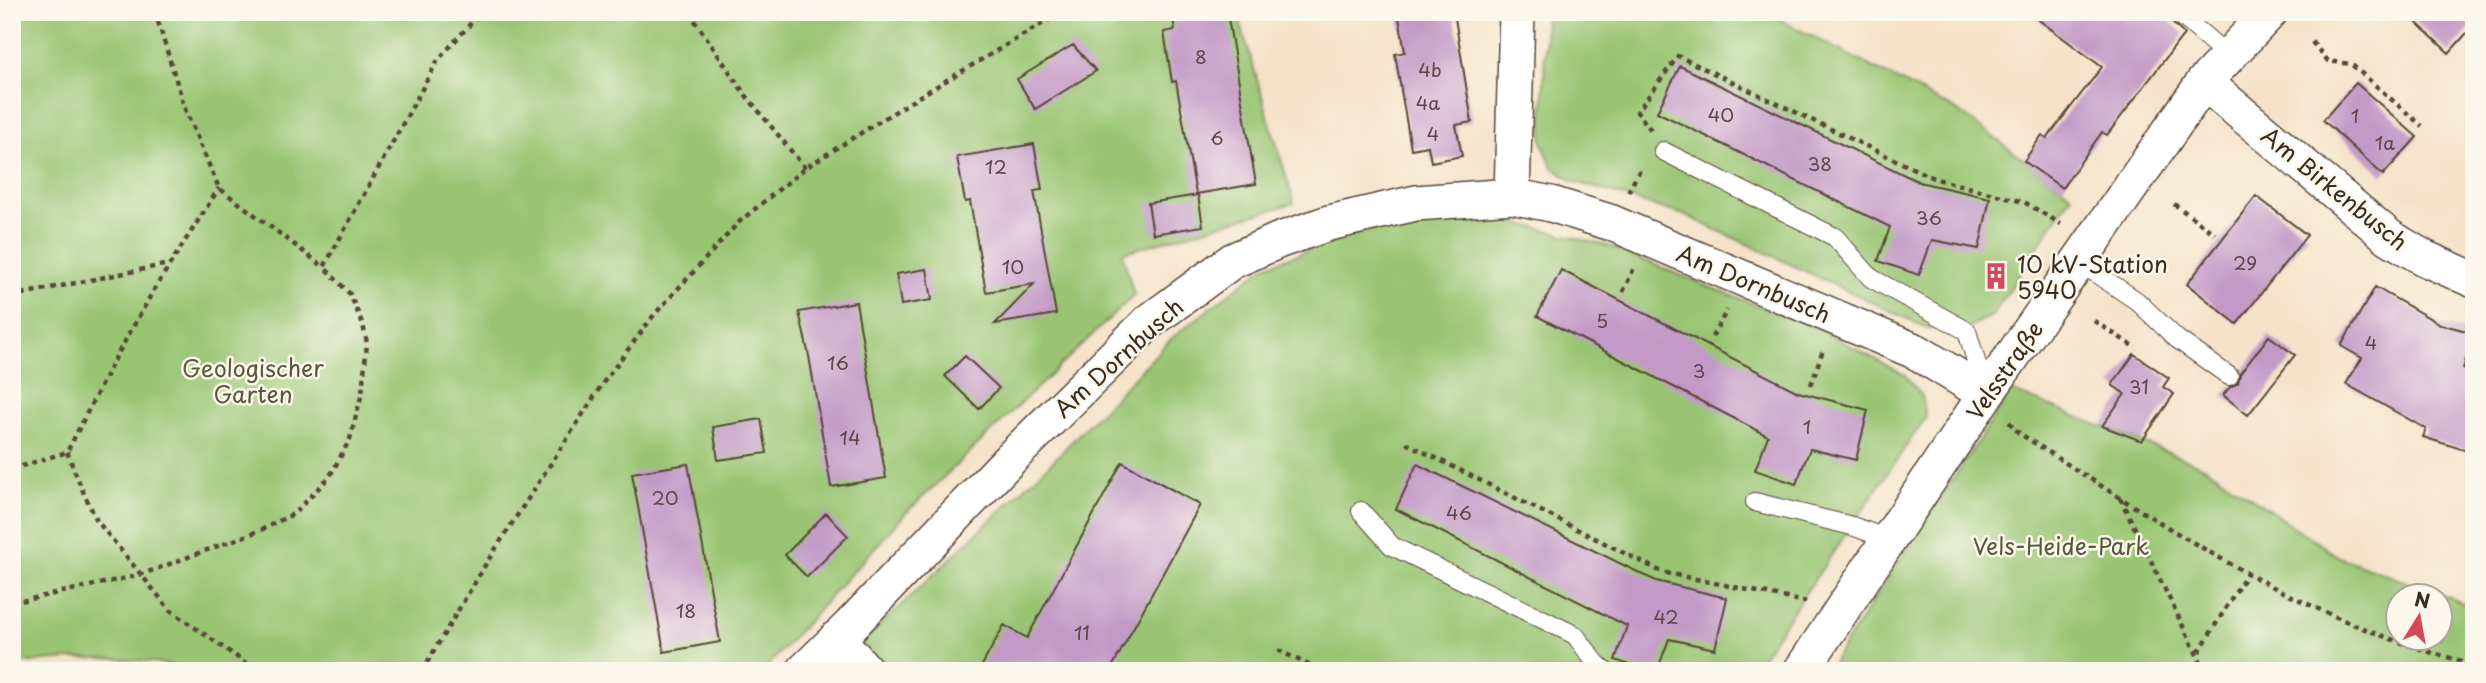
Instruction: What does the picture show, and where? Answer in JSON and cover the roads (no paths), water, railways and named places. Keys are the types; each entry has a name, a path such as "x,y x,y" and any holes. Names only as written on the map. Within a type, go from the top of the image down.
{"street":[{"path":"1512,196 1517,12"},
{"name":"Velsstraße","path":"1801,671 1986,394 2204,82 2270,12"},
{"name":"Am Birkenbusch","path":"2204,82 2389,237 2424,258 2474,281"},
{"name":"Am Dornbusch","path":"804,671 1010,459 1150,321 1231,261 1280,240 1341,220 1416,203 1512,196 1551,204 1612,223 1917,352 1986,394"},
{"path":"837,639 866,671"}],"lane":[{"path":"2177,12 2228,56"},
{"path":"1660,144 1835,237 1871,278 1967,331 1986,394"},
{"path":"2085,252 2178,339 2229,376"},
{"path":"1755,502 1852,526 1888,539"},
{"path":"1361,511 1392,545 1575,635 1605,671"}],"place":[{"name":"10 kV-Station 5940","path":"1996,276"}],"park label":[{"name":"Geologischer Garten","path":"253,380"},
{"name":"Vels-Heide-Park","path":"2061,545"}]}
